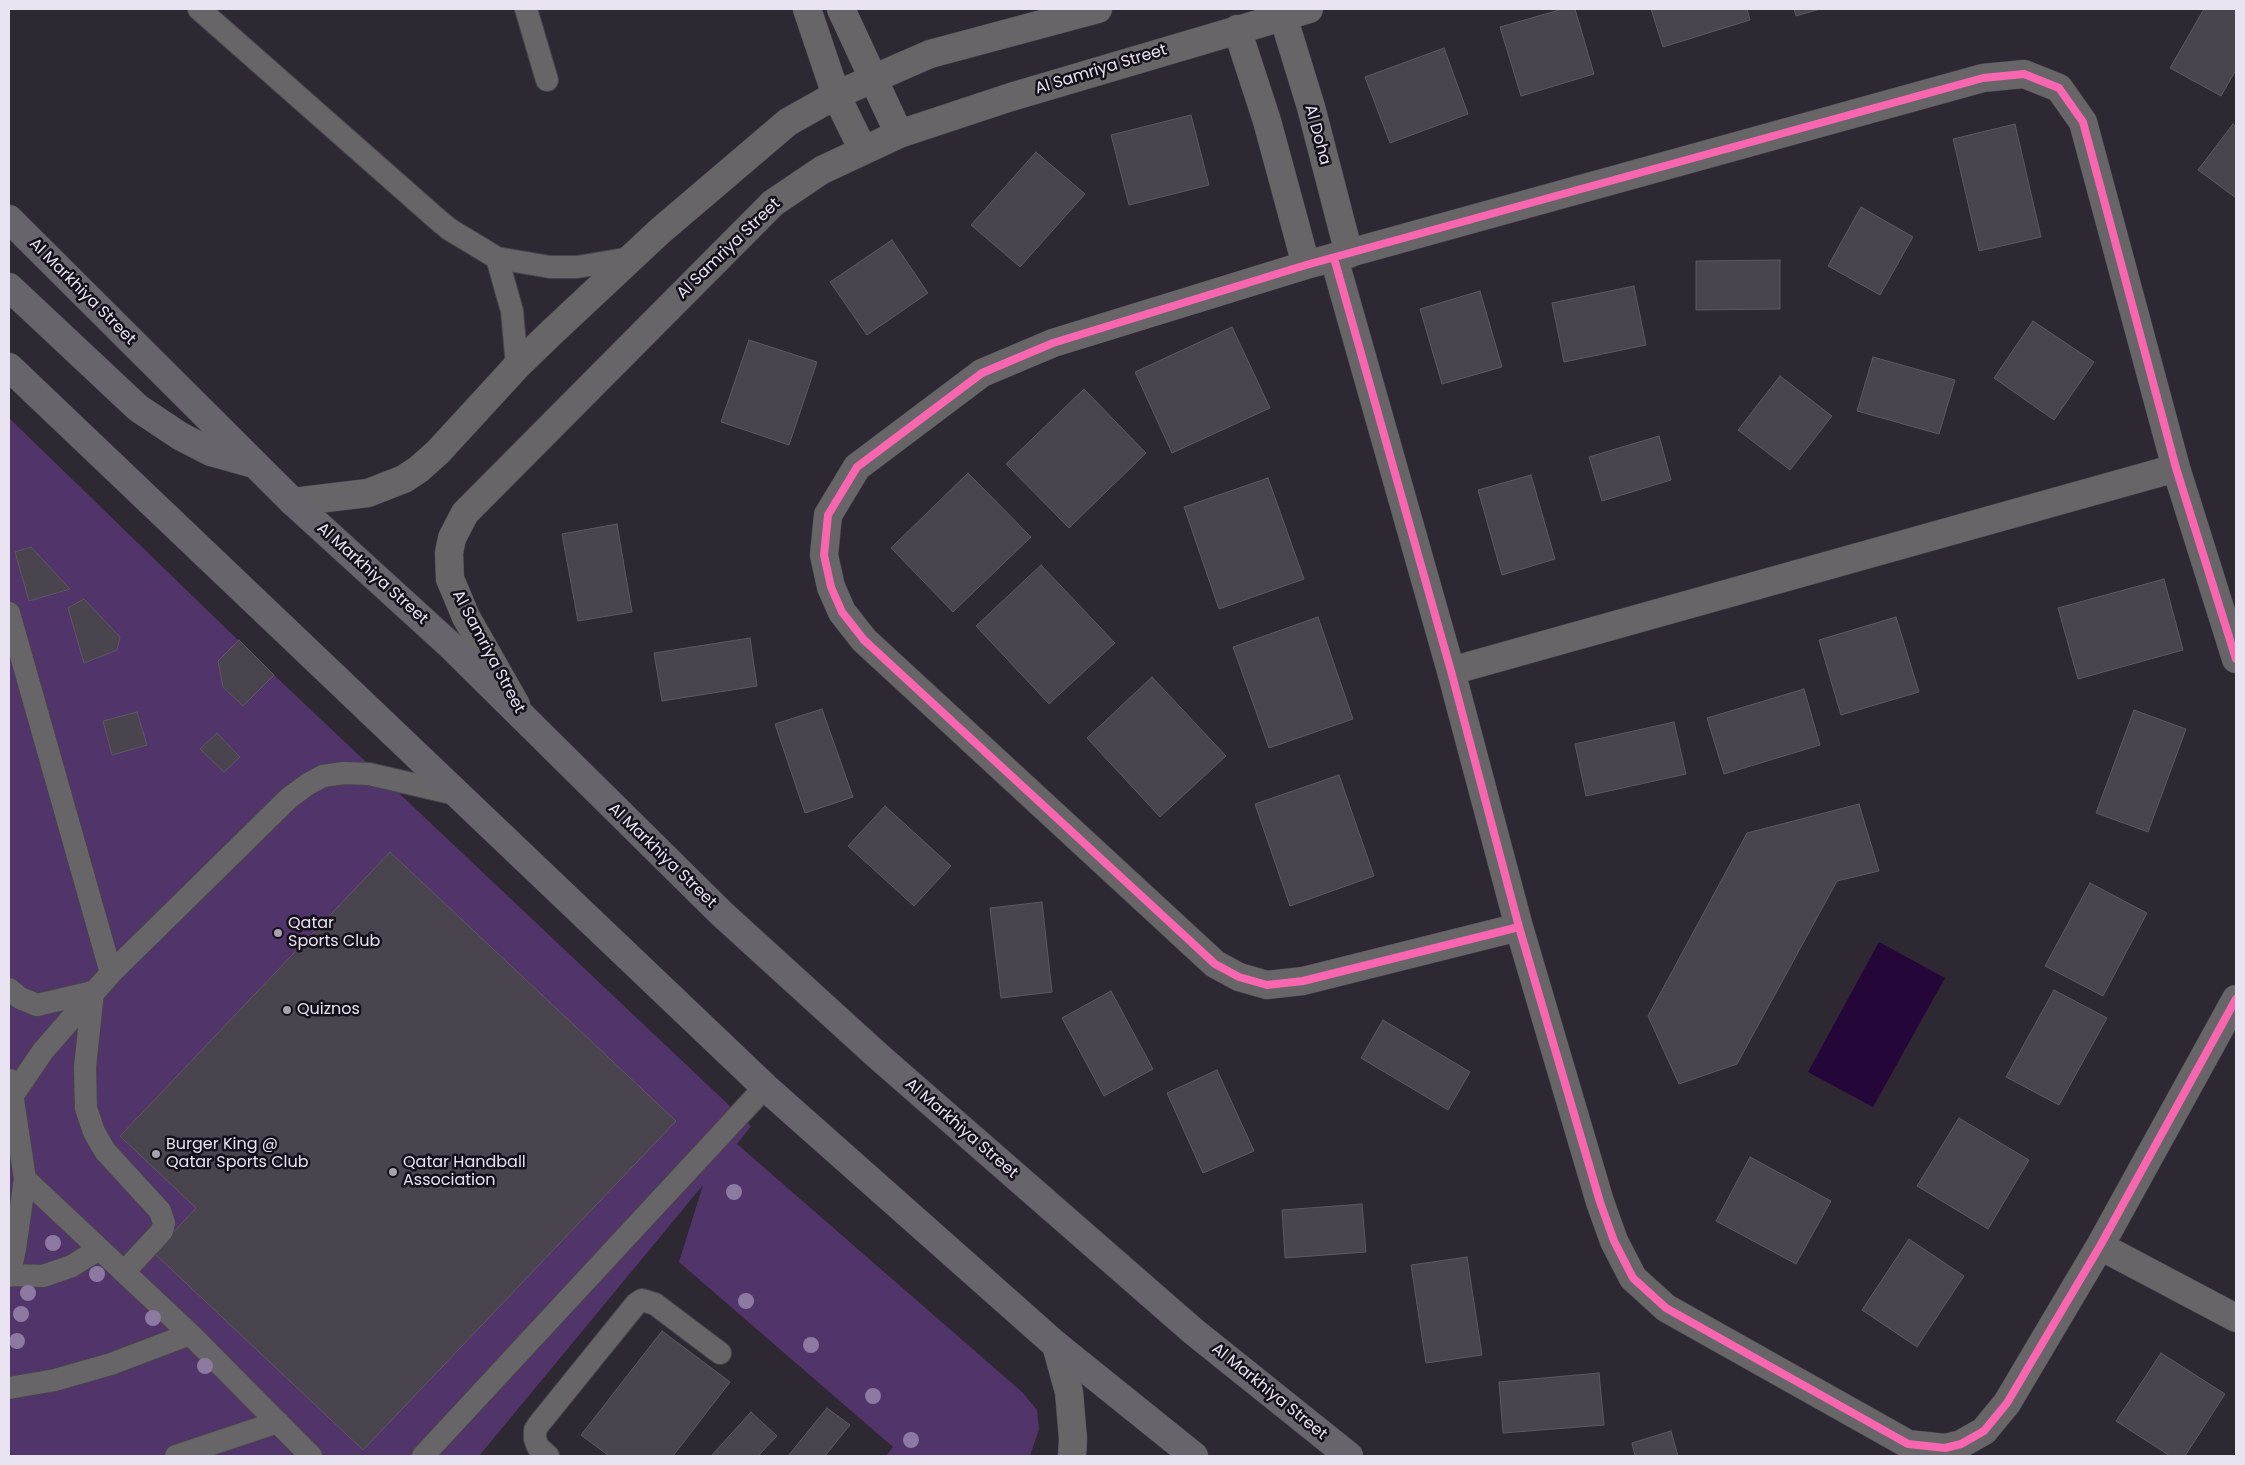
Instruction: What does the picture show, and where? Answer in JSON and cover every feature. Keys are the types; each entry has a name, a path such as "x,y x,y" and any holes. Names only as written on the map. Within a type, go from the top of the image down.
{"highway":[{"name":"Al Markhiya Street","path":"9,219 255,465 451,646 527,724 721,914 878,1056 1193,1331 1349,1456"},
{"path":"9,287 138,408 180,436 211,452 255,465"},
{"path":"9,367 765,1087 1056,1345 1194,1456"}],"street":[{"path":"807,9 836,95 863,150"},
{"path":"841,9 872,80 899,134"},
{"path":"293,502 368,493 404,479 438,452 517,366 667,224 788,122 836,95 930,54 1098,9"},
{"name":"Al Samriya Street","path":"527,724 466,617 450,579 449,553 452,538 465,513 774,203 822,170 899,134 1011,97 1309,9"},
{"name":"Al Doha","path":"1283,16 1311,107 1341,256 1519,927 1600,1202 1614,1241 1634,1278 1666,1308 1908,1444 1944,1448 1961,1444 1984,1431 2007,1403 2100,1246 2236,999"},
{"path":"1237,29 1267,121 1306,265"},
{"path":"1519,927 1303,981 1267,985 1239,977 1215,964 864,640 842,612 831,587 824,555 828,515 857,468 982,373 1053,343 1306,265 1983,78 2024,74 2059,88 2083,122 2176,468 2236,659"},
{"path":"1451,671 2176,468"},
{"path":"2100,1246 2236,1318"},
{"path":"1056,1345 1069,1392 1073,1439 1072,1456"}],"lane":[{"path":"199,9 437,219 449,229 496,258 550,267 586,266 631,258"},
{"path":"526,9 547,80"},
{"path":"496,258 512,311 517,366"},
{"path":"9,613 111,973"},
{"path":"99,1249 72,1266 42,1276 9,1276 15,1249 25,1179 11,1085 111,973 290,798 308,784 323,776 344,773 369,774 460,796"},
{"path":"9,989 20,998 37,1005 93,992"},
{"path":"93,992 85,1068 86,1108 94,1132 105,1151 160,1211 164,1223 162,1231 124,1272"},
{"path":"423,1456 765,1087"},
{"path":"25,1179 190,1334 311,1456"},
{"path":"548,1456 538,1446 535,1439 535,1430 636,1304 642,1300 655,1304 720,1353"},
{"path":"9,1388 55,1380 111,1364 190,1334"},
{"path":"176,1456 278,1422"}],"shaded area":[{"name":"Qatar Sports Club","path":"9,418 274,675 751,1126 737,1144 1022,1392 1037,1410 1039,1429 1030,1456 886,1456 893,1447 679,1262 703,1185 479,1456 9,1456"},
{"path":"1879,942 1945,978 1873,1107 1808,1072"}],"building":[{"path":"1563,9 1575,9 1594,74 1521,96 1500,27"},
{"path":"1651,9 1747,9 1750,20 1663,47"},
{"path":"1794,9 1820,9 1796,16"},
{"path":"2204,9 2236,9 2236,70 2221,96 2170,68"},
{"path":"1444,48 1468,114 1390,143 1365,77"},
{"path":"1191,115 1209,185 1129,205 1111,135"},
{"path":"2015,124 2041,237 1979,251 1953,139"},
{"path":"2233,124 2236,127 2236,198 2198,170"},
{"path":"1036,152 1085,194 1020,267 971,225"},
{"path":"1861,207 1913,237 1880,295 1828,266"},
{"path":"892,240 928,293 867,335 830,282"},
{"path":"1780,260 1780,309 1696,310 1696,261"},
{"path":"1634,286 1646,345 1564,362 1552,303"},
{"path":"1480,291 1502,367 1442,384 1420,309"},
{"path":"2033,321 2094,362 2054,420 1994,378"},
{"path":"1232,327 1270,408 1172,453 1135,372"},
{"path":"749,340 817,362 789,445 721,422"},
{"path":"1873,357 1955,380 1939,434 1857,411"},
{"path":"1780,376 1832,416 1790,470 1738,430"},
{"path":"1084,389 1146,453 1069,528 1006,464"},
{"path":"1659,436 1671,480 1602,501 1589,457"},
{"path":"968,473 1031,537 953,612 891,548"},
{"path":"1531,475 1555,559 1502,575 1478,490"},
{"path":"1268,478 1304,579 1219,609 1184,507"},
{"path":"617,524 632,612 578,621 562,534"},
{"path":"31,547 70,589 29,601 15,552"},
{"path":"1041,565 1115,643 1049,704 976,626"},
{"path":"2164,579 2183,650 2078,679 2058,608"},
{"path":"84,599 120,637 117,650 84,663 68,608"},
{"path":"1318,617 1353,719 1269,748 1233,647"},
{"path":"1896,617 1919,692 1841,715 1819,640"},
{"path":"750,638 757,686 662,701 654,653"},
{"path":"239,640 274,675 243,706 223,687 218,661"},
{"path":"1152,677 1226,756 1160,817 1087,738"},
{"path":"1804,689 1820,745 1724,774 1707,718"},
{"path":"822,709 853,797 805,813 775,724"},
{"path":"2134,710 2186,729 2148,832 2096,813"},
{"path":"137,712 147,745 112,755 103,721"},
{"path":"1674,722 1686,774 1586,796 1575,744"},
{"path":"217,733 240,757 224,772 200,749"},
{"path":"1339,775 1374,876 1290,906 1255,804"},
{"path":"1859,804 1879,871 1837,881 1737,1064 1679,1084 1648,1016 1747,833"},
{"path":"885,806 951,866 914,906 848,846"},
{"name":"Qatar Handball Association","path":"390,852 676,1121 363,1450 154,1253 196,1208 120,1136"},
{"path":"2090,883 2147,913 2103,996 2045,966"},
{"path":"1042,902 1052,992 1001,998 990,908"},
{"path":"2054,990 2107,1018 2059,1105 2006,1077"},
{"path":"1111,991 1153,1069 1104,1096 1062,1018"},
{"path":"1383,1020 1470,1072 1448,1110 1361,1058"},
{"path":"1217,1070 1254,1151 1203,1173 1167,1093"},
{"path":"1959,1118 2029,1160 1988,1229 1917,1186"},
{"path":"1750,1157 1831,1201 1796,1264 1716,1221"},
{"path":"1362,1204 1366,1252 1285,1258 1282,1210"},
{"path":"1909,1239 1964,1276 1917,1347 1862,1310"},
{"path":"1467,1257 1482,1355 1426,1363 1411,1265"},
{"path":"662,1331 730,1382 673,1456 609,1456 581,1435"},
{"path":"2161,1353 2225,1394 2185,1456 2170,1456 2116,1421"},
{"path":"1599,1373 1604,1425 1503,1433 1499,1382"},
{"path":"827,1408 850,1425 825,1456 788,1456"},
{"path":"751,1412 777,1436 758,1456 711,1456"},
{"path":"1671,1431 1678,1456 1635,1456 1632,1443"}],"cycle path":[{"path":"1519,927 1303,981 1267,985 1239,977 1215,964 864,640 842,612 831,587 824,555 828,515 857,467 982,373 1053,343 1306,265 1983,78 2024,74 2059,88 2083,122 2176,468 2236,659"},
{"path":"1334,258 1451,671 1519,927 1600,1202 1614,1241 1633,1278 1666,1308 1908,1444 1945,1448 1961,1444 1984,1431 2007,1403 2100,1246 2236,999"}],"place":[{"name":"Qatar Sports Club","path":"278,933"},
{"name":"Quiznos","path":"287,1010"},
{"name":"Burger King @ Qatar Sports Club","path":"156,1154"},
{"name":"Qatar Handball Association","path":"393,1172"}]}
